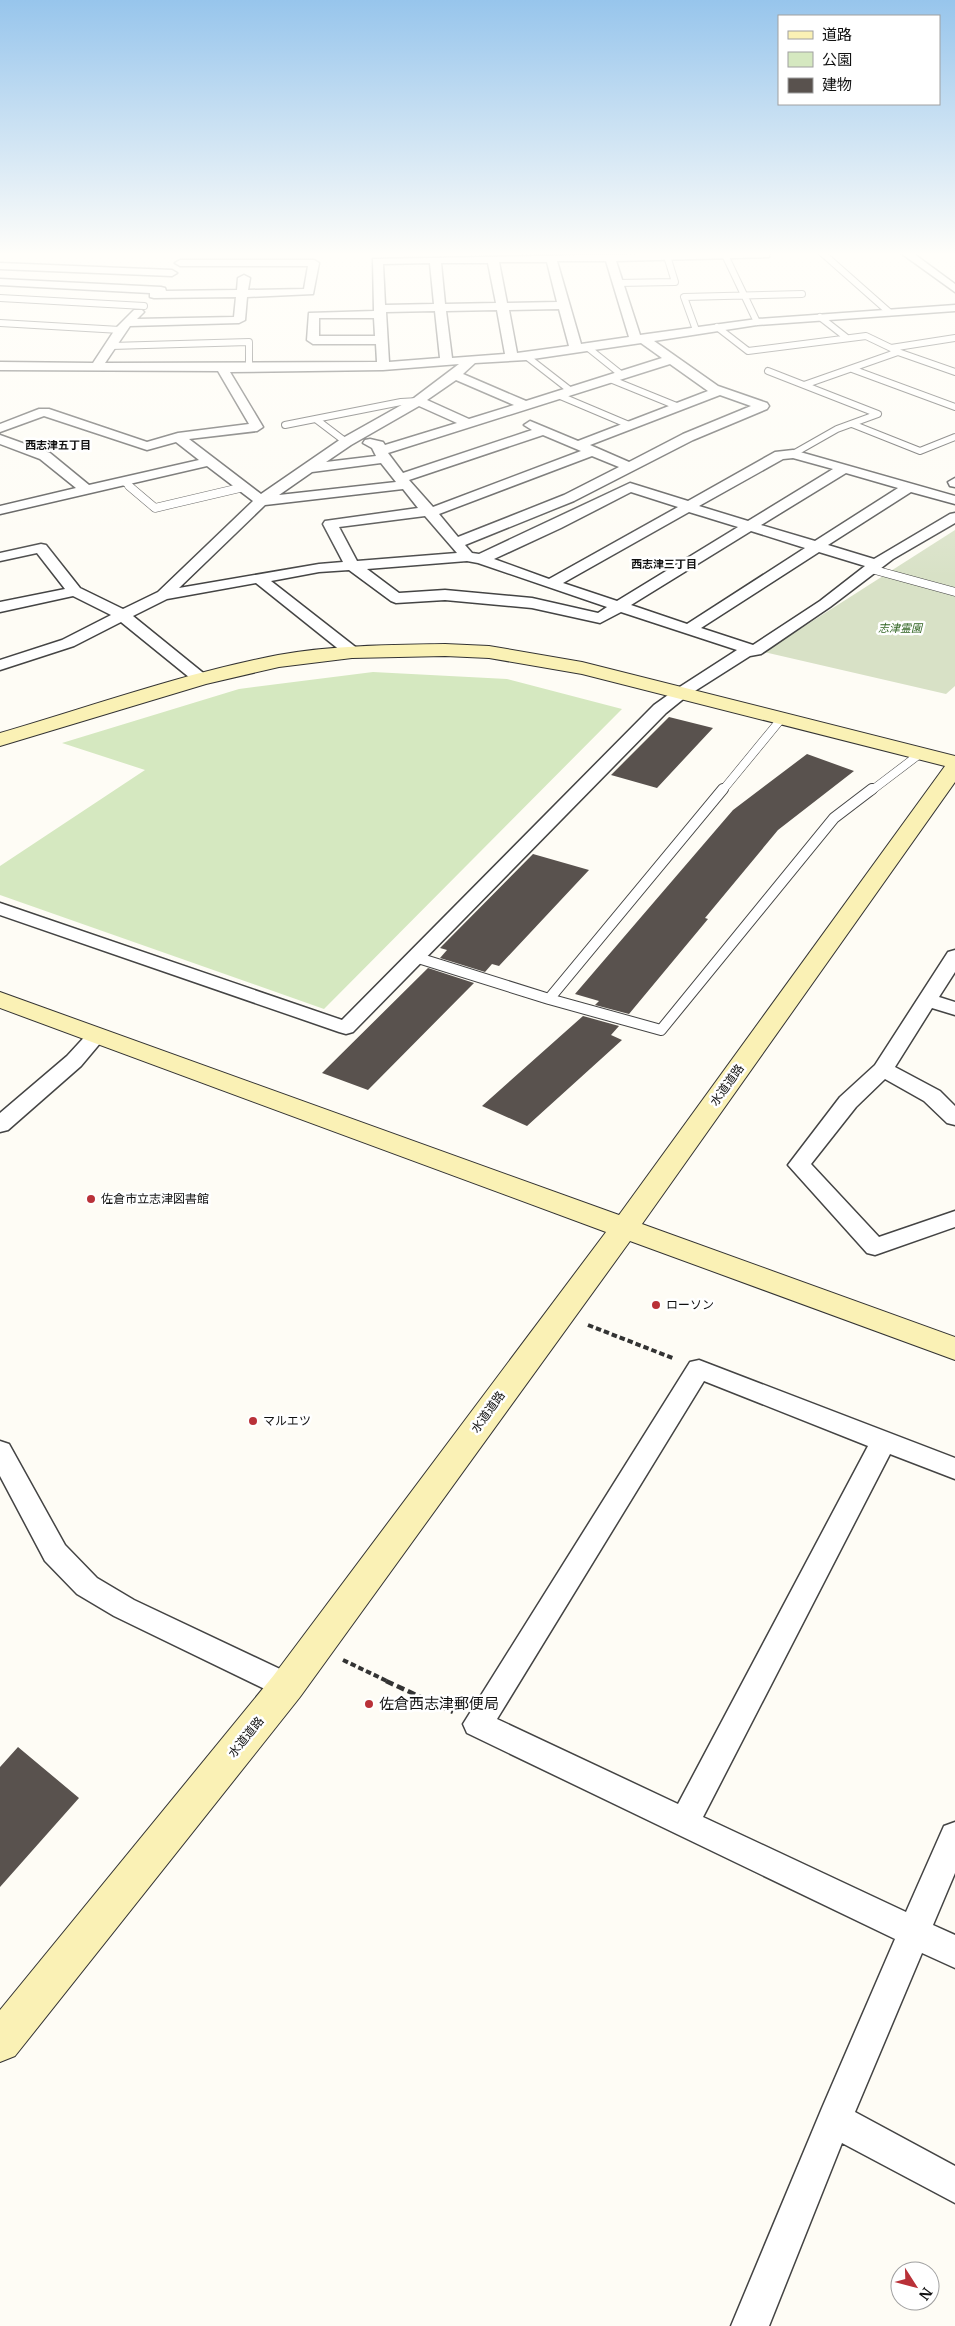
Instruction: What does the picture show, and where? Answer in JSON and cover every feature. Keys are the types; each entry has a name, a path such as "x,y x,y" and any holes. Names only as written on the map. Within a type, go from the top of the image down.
{"street":[{"path":"97,367 102,360"},
{"path":"383,360 383,366"},
{"path":"163,595 261,501 350,440 418,401 455,375 470,360"},
{"path":"4,367 249,368 383,366 476,360"},
{"path":"307,468 382,455 468,423 670,360"},
{"path":"456,543 569,498 688,437 763,406 719,392 673,360"},
{"path":"0,428 44,412 147,446 178,437 257,427 221,367"},
{"path":"455,375 525,405"},
{"path":"576,446 719,392"},
{"path":"418,401 468,423"},
{"path":"502,412 576,446 630,467"},
{"path":"178,437 261,501 403,481 543,431"},
{"path":"0,440 45,456 86,490"},
{"path":"350,440 378,446 382,455 456,543 474,558 755,650"},
{"path":"590,452 430,512 330,524 352,565 396,598 445,595 532,603 600,618 843,469"},
{"path":"551,584 780,455 793,454 955,500"},
{"path":"1,509 210,461"},
{"path":"689,629 909,487"},
{"path":"0,665 56,649 163,595 258,578 352,565 474,558 556,525 630,488 817,546 874,567"},
{"path":"0,909 346,1028 660,709 681,693 746,652 755,650 825,604 888,556 955,517"},
{"path":"0,557 40,548 75,591 122,615 201,679"},
{"path":"258,578 352,652"},
{"path":"0,607 75,591"},
{"path":"0,740 201,679 279,661 352,652 444,650 489,652 582,668 955,762"},
{"name":"水道道路","path":"0,2042 287,1686 624,1227 955,767"},
{"path":"955,956 882,1069 868,1080 838,1112 799,1165 875,1247 955,1219"},
{"path":"0,999 564,1208 624,1227 955,1349"},
{"path":"927,1000 955,1009"},
{"path":"0,1125 9,1105 74,1061 97,1035"},
{"path":"882,1069 932,1096 955,1118"},
{"path":"955,1469 699,1369 478,1724 955,1952"},
{"path":"684,1823 884,1441"},
{"path":"0,1451 55,1553 87,1586 124,1608 287,1686"},
{"path":"750,2326 834,2120 955,1836"},
{"path":"834,2120 955,2186"}],"lane":[{"path":"249,360 249,368"},
{"path":"530,360 564,393 629,425"},
{"path":"599,360 622,375"},
{"path":"804,385 878,360"},
{"path":"920,360 955,372"},
{"path":"852,369 955,407"},
{"path":"768,371 878,414 837,429 793,454"},
{"path":"610,378 679,407"},
{"path":"285,425 401,402 418,401"},
{"path":"317,420 350,440"},
{"path":"852,424 920,450 955,437"},
{"path":"124,482 154,508 244,487"},
{"path":"874,567 955,592"},
{"path":"549,998 782,718"},
{"path":"415,957 662,1030 834,818 921,753"}],"path":[{"path":"560,1313 699,1369"},
{"path":"315,1647 478,1724"}],"green space":[{"name":"志津霊園","path":"955,530 955,686 946,694 764,652"},
{"path":"373,672 507,679 622,709 324,1009 0,895 0,866 145,770 62,743 239,689"}],"building":[{"path":"669,717 713,728 657,788 611,775"},
{"path":"807,754 854,771 778,830 705,918 708,919 629,1014 595,1005 599,1001 575,994 733,810"},
{"path":"533,854 589,870 499,966 492,964 485,972 440,958 447,950 440,948"},
{"path":"428,968 474,983 368,1090 322,1073"},
{"path":"583,1016 619,1026 611,1035 622,1040 527,1126 482,1106"},
{"path":"18,1747 79,1798 0,1887 0,1767"}],"place":[{"name":"佐倉市立志津図書館","path":"91,1199"},
{"name":"ローソン","path":"656,1305"},
{"name":"マルエツ","path":"253,1421"},
{"name":"佐倉西志津郵便局","path":"369,1704"}],"district":[{"name":"西志津五丁目","path":"58,445"},
{"name":"西志津三丁目","path":"664,564"}]}
